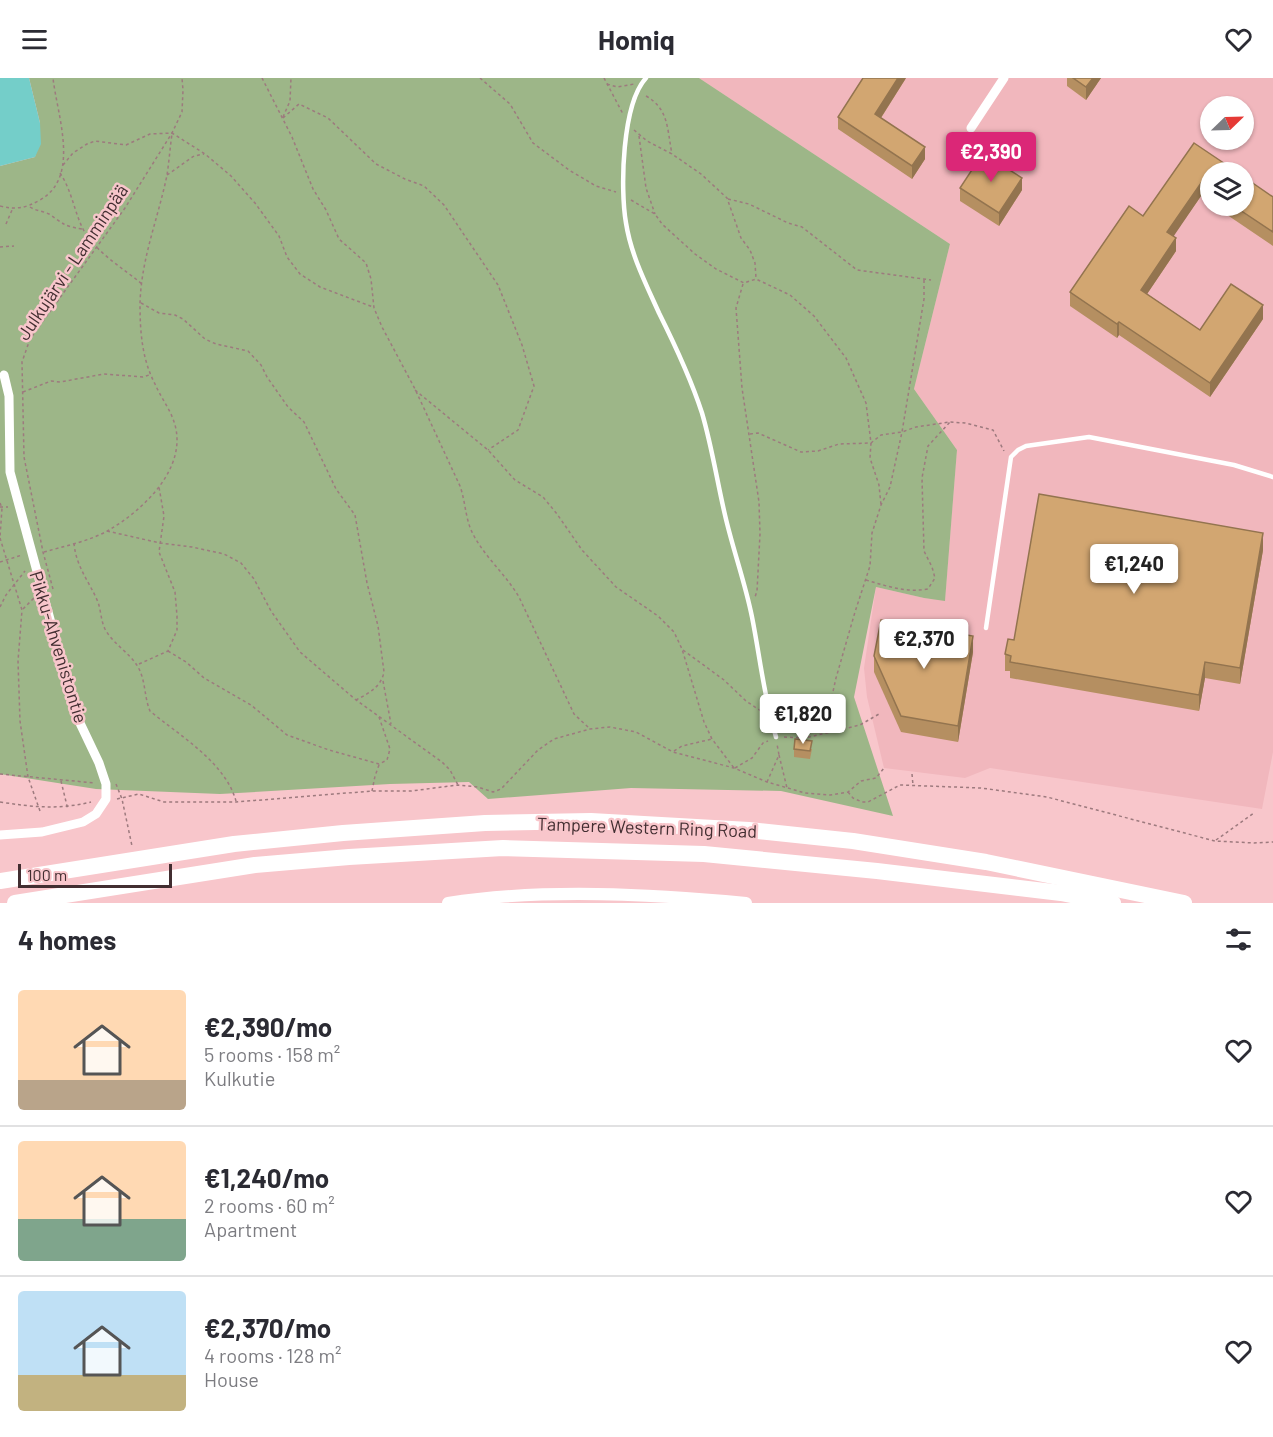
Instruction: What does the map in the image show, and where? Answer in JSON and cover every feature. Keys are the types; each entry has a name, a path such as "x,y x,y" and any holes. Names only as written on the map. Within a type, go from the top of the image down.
{"highway":[{"name":"Tampere Western Ring Road","path":"0,881 234,844 343,833 486,823 591,821 749,830 853,841 986,862 1184,903"},
{"name":"Tampere Western Ring Road","path":"15,903 255,865 503,848 714,855 877,871 1061,894 1113,903"},
{"path":"49,903 92,891"}],"street":[{"path":"971,128 1004,78"},
{"name":"Pikku-Ahvenistontie","path":"4,375 9,396 10,472 79,721 111,783 106,799"},
{"path":"0,835 42,832 83,822 96,814 106,799"},
{"path":"448,903 533,895 642,896 746,903"}],"lane":[{"path":"644,80 637,91 627,122 622,194 626,226 640,271 674,345 701,412 712,450 725,516 750,608 776,737"},
{"path":"986,628 1011,457 1018,450 1026,446 1089,437 1234,465 1273,477"}],"path":[{"path":"53,78 64,134 63,165"},
{"name":"Julkujärvi - Lamminpää","path":"55,596 43,552 24,457 22,362 30,339 125,208 172,133 182,112 182,78"},
{"path":"262,78 282,118 312,189 326,210 339,239 366,262 371,279 374,308 460,486 466,502 467,521 474,536 485,553 509,580 574,714 590,729"},
{"path":"282,118 290,101 291,78"},
{"path":"480,78 510,104 533,143 569,170 596,186 622,194 655,214 677,239 716,269 744,283 756,279 790,295 814,316 840,350 855,376 866,403 871,443 870,458 879,485 881,505"},
{"path":"603,78 627,122 639,136 672,154 700,174 727,198 749,204 801,227 857,270 931,280"},
{"path":"606,83 617,87 644,80"},
{"path":"637,91 656,102 664,111 672,154"},
{"path":"282,118 299,104 328,118 376,164 424,186 444,204 482,258 498,285 522,345 534,386 518,430 488,450"},
{"path":"0,562 32,556 107,531 142,507 170,469 176,447 176,426 150,374 141,342 140,303 146,252 167,175 172,133"},
{"path":"0,206 13,209 29,207 50,195 57,185 63,165 73,153 87,144 95,141 126,145 150,134 172,133 205,154 231,176 255,203 279,236 287,257 300,274 320,286 374,308"},
{"path":"639,136 646,188 655,214"},
{"path":"167,175 194,156 205,154"},
{"path":"60,172 72,195 83,229 96,246 142,284"},
{"path":"727,198 741,238 750,250 755,263 756,279"},
{"path":"29,207 38,212 46,212 65,227 83,229"},
{"path":"6,224 13,209"},
{"path":"0,247 14,246"},
{"path":"824,732 836,678 870,566 872,533 890,486 902,432 924,299 924,280"},
{"path":"744,283 736,308 741,379 750,434 750,453 759,502 760,534 757,591 750,608"},
{"path":"140,303 159,313 175,315 205,339 216,344 248,351 261,366 288,407 304,422 336,489 355,515 367,583 378,626 384,672 382,679 391,725"},
{"path":"22,393 51,381 60,382 104,374 143,377 150,374"},
{"path":"415,389 488,450 514,480 543,497 582,550 616,587 658,616 674,632 682,649 695,697 712,739 734,768"},
{"path":"750,434 758,433 801,452 818,451 839,444 871,443 881,435 916,427 950,422 965,423 993,430 1011,462"},
{"path":"865,580 899,589 918,591 928,589 935,578 924,551 922,478 928,446 950,422"},
{"path":"138,665 168,651 177,630 175,592 159,552 164,516 159,486"},
{"path":"0,503 0,537 5,560 22,610 18,661 20,711 28,777 40,810"},
{"path":"107,531 224,554 241,563 254,579 270,611 300,652 356,700 442,762 450,770 458,785"},
{"path":"74,543 79,568 98,602 105,629 138,665 145,682 150,711 219,771 233,791 236,802"},
{"path":"0,607 32,556"},
{"path":"22,610 42,591"},
{"path":"682,649 724,680 746,701 770,716"},
{"path":"168,651 186,662 204,678 251,705 287,735 329,750 380,764"},
{"path":"356,700 368,694 382,679"},
{"path":"734,768 752,758 763,743 776,737 805,738 860,725 879,714"},
{"path":"372,791 380,764 387,760 390,749 379,716"},
{"path":"0,802 40,810 68,809 106,799 122,799 139,794 164,802 236,802 372,791 411,791 458,785 478,787 493,792 501,789 538,750 554,739 590,729 610,727 636,732 673,752 734,768 788,789 830,795 848,792 861,781 876,778 884,768"},
{"path":"776,737 778,755 788,789"},
{"path":"673,752 682,746 712,739"},
{"path":"767,782 778,755"},
{"path":"0,774 111,783 122,799 126,816"},
{"path":"912,774 913,784"},
{"path":"61,780 68,809"},
{"path":"848,792 853,798 868,802 900,785 981,788 1047,797 1215,841 1273,842"},
{"path":"1215,841 1254,813"}],"shaded area":[{"path":"699,78 1273,78 1273,752 1262,809 990,768 965,778 884,768 867,697 864,668 876,587 924,598 945,600 957,450 914,389 950,244"}],"green space":[{"path":"29,78 699,78 950,244 914,389 957,450 945,601 876,587 854,697 893,816 781,791 631,788 488,799 469,782 390,784 220,794 96,789 0,774 0,166 35,157 40,123"}],"water":[{"path":"0,78 29,78 40,123 41,144 35,157 0,166"}],"building":[{"path":"863,78 898,78 875,114 925,147 912,166 838,117"},
{"path":"1073,78 1093,78 1086,87"},
{"path":"1194,143 1200,147 1200,150 1204,150 1222,162 1200,162 1200,184 1167,232 1176,238 1141,290 1200,330 1231,284 1263,305 1210,383 1070,292 1129,206 1143,216"},
{"path":"983,153 1022,178 999,213 960,188"},
{"path":"1254,184 1273,197 1273,232 1249,216 1254,216"},
{"path":"1039,494 1263,533 1240,668 1205,662 1199,695 1010,662 1011,656 1005,654 1008,639 1014,640"},
{"path":"881,620 973,636 958,726 901,716 874,656"},
{"path":"795,739 812,741 810,751 794,749"}]}
